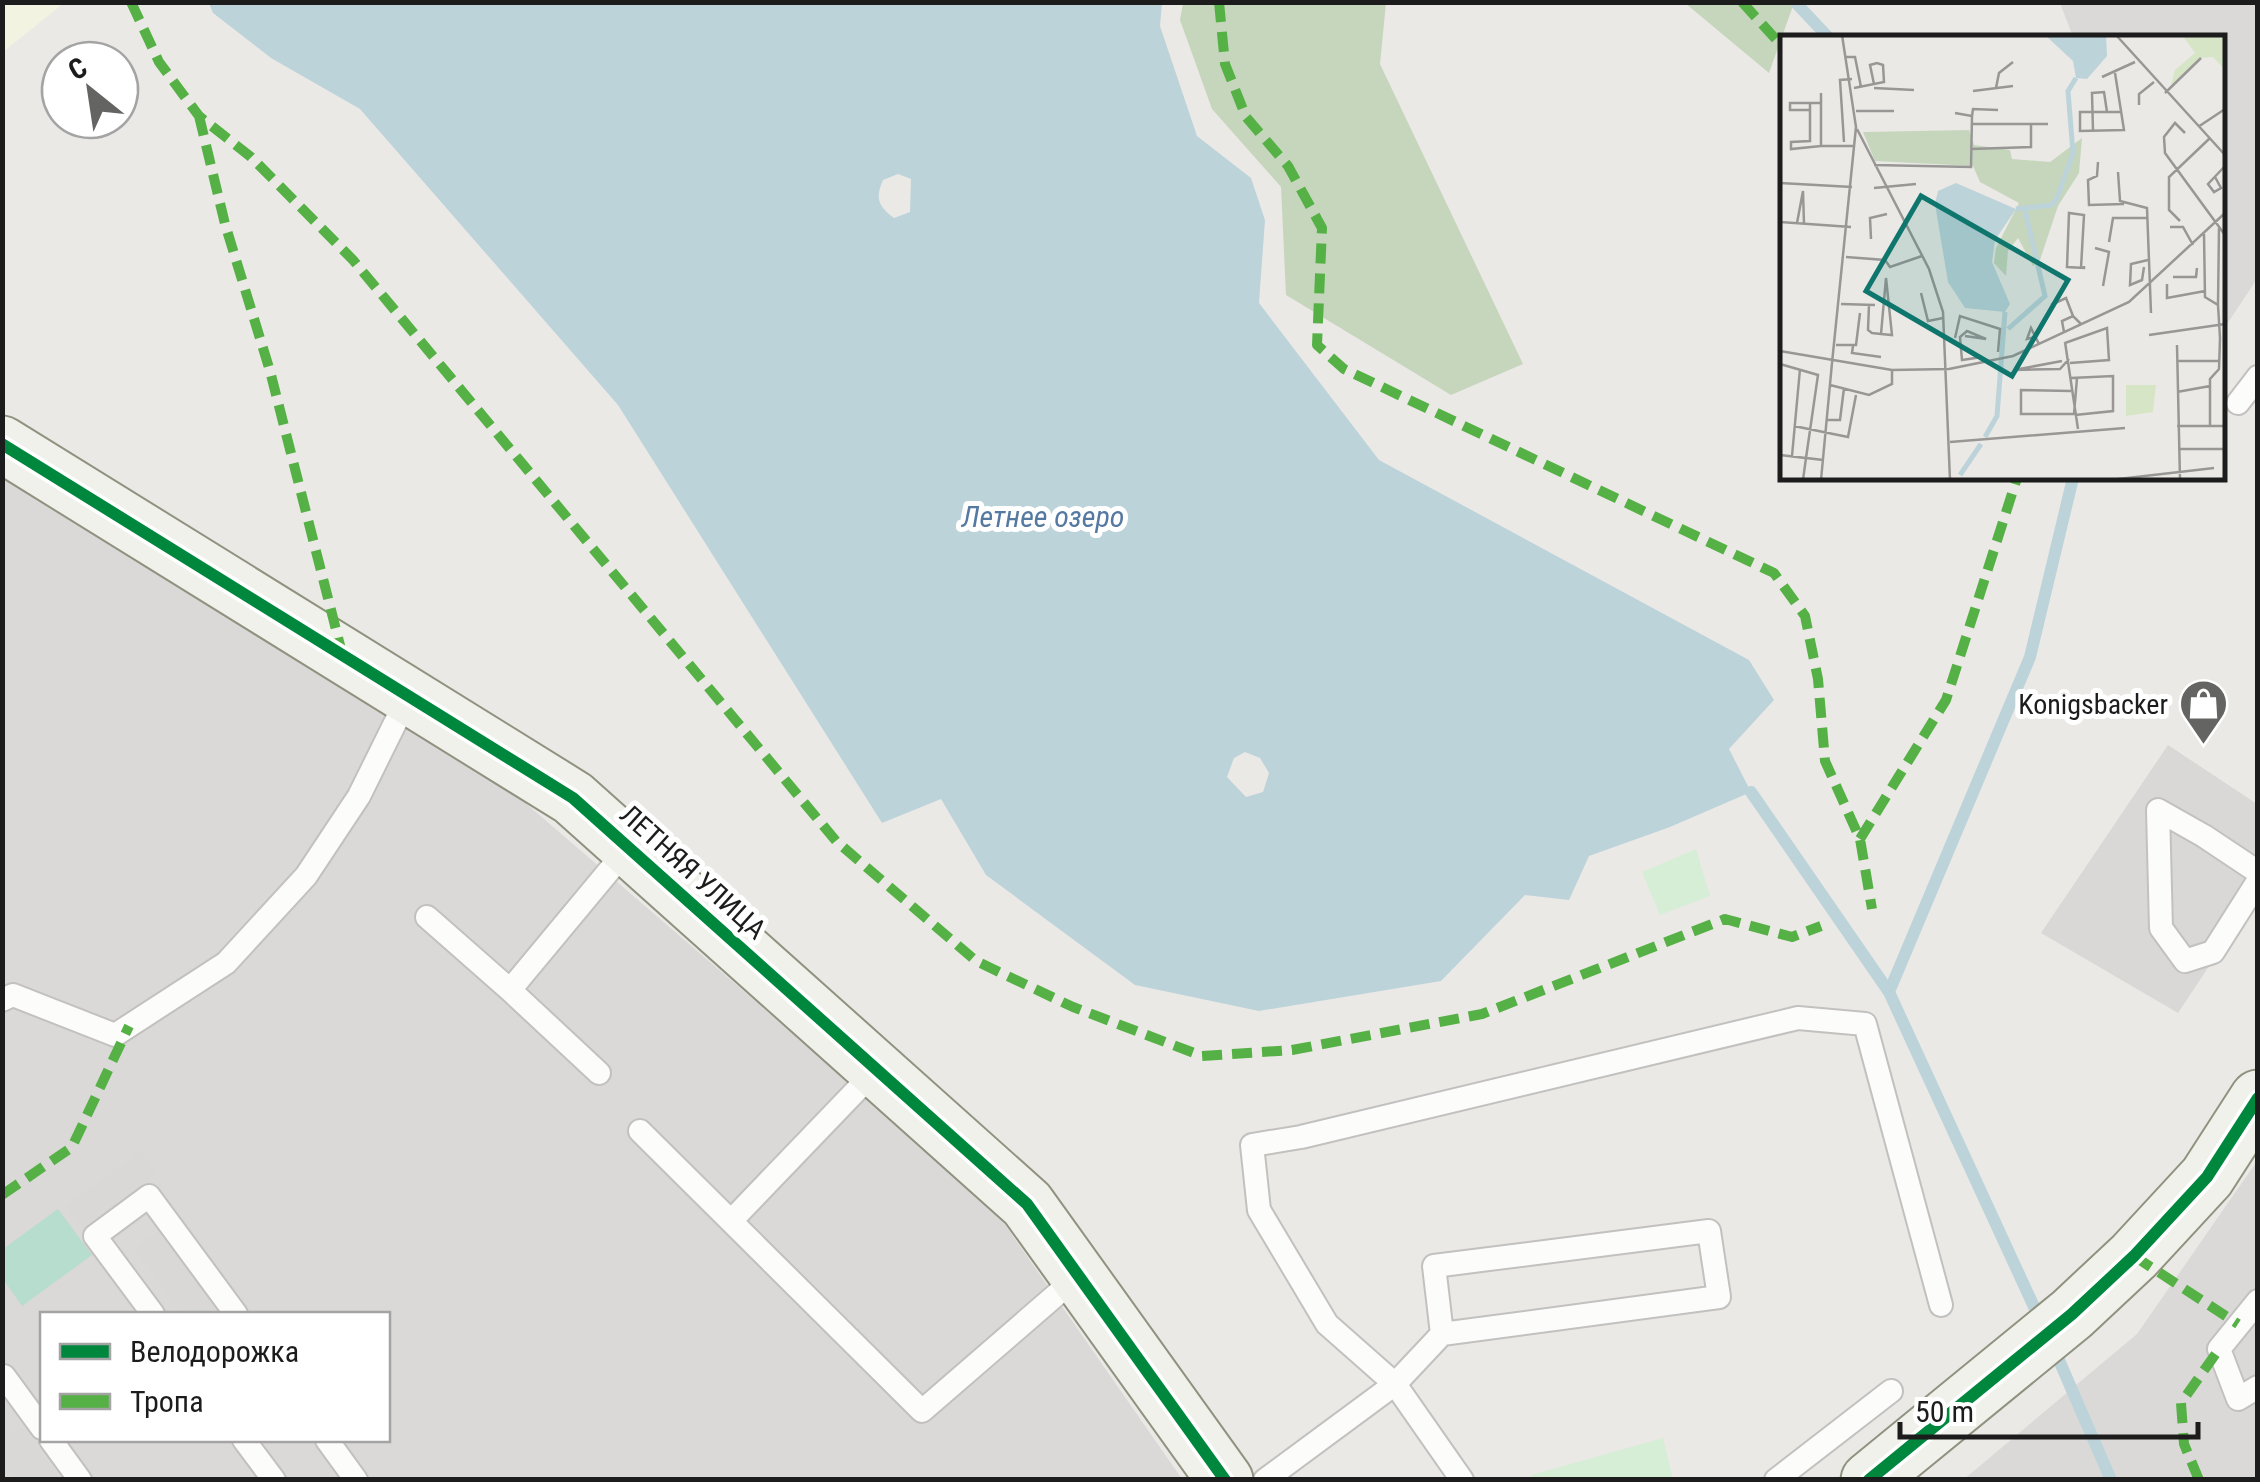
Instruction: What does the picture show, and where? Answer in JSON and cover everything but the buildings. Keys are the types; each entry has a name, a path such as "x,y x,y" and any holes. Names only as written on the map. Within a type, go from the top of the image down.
{"street":[{"name":"ЛЕТНЯЯ УЛИЦА","path":"2,444 573,798 1026,1204 1225,1480"},
{"path":"1869,1480 2072,1314 2134,1256 2206,1177 2258,1098"}],"lane":[{"path":"2238,404 2258,377"},
{"path":"2,1000 13,995 115,1035 226,963 306,876 359,796 408,697"},
{"path":"2258,872 2158,810 2161,928 2185,962 2213,952 2258,881"},
{"path":"510,990 628,848"},
{"path":"428,917 599,1074"},
{"path":"1462,1480 1395,1384 1327,1324 1307,1292 1259,1210 1252,1144 1301,1137 1798,1018 1865,1024 1941,1305"},
{"path":"730,1221 876,1070"},
{"path":"640,1131 922,1411 1078,1276"},
{"path":"151,1312 95,1236 149,1196 235,1312"},
{"path":"1265,1480 1395,1384 1442,1334 1719,1297 1709,1231 1434,1266 1442,1334"},
{"path":"2258,1301 2218,1349 2238,1399 2258,1387"},
{"path":"4,1376 40,1425"},
{"path":"1776,1480 1891,1390"},
{"path":"52,1442 80,1480"},
{"path":"246,1442 274,1480"},
{"path":"328,1442 354,1479"}],"shaded area":[{"path":"3,2 64,2 64,3 3,52"},
{"path":"1183,3 1386,3 1380,64 1523,364 1451,395 1286,295 1281,187 1212,109 1180,20"},
{"path":"1685,3 1794,3 1769,73"},
{"path":"2060,3 2257,3 2257,279 2225,327 2225,35 2072,35"},
{"path":"2,465 508,788 990,1203 1182,1479 3,1479"},
{"path":"2168,745 2257,804 2257,894 2178,1013 2041,933"},
{"path":"1696,849 1710,896 1660,915 1642,872"},
{"path":"141,1152 157,1174 82,1228 66,1206"},
{"path":"2257,1161 2257,1479 1963,1480 2137,1334"},
{"path":"161,1229 222,1312 181,1312 134,1249"},
{"path":"21,1427 60,1479 16,1479 3,1462 3,1441"},
{"path":"1663,1438 1673,1479 1533,1480 1531,1475"}],"green space":[{"path":"58,1209 92,1255 22,1306 3,1279 3,1249"}],"water":[{"name":"Летнее озеро","path":"209,3 1162,3 1160,26 1197,136 1251,178 1265,220 1259,303 1379,460 1749,660 1774,700 1729,749 1751,792 1589,856 1569,900 1525,895 1441,981 1259,1011 1135,985 986,875 941,799 882,823 618,405 360,109 271,58 213,13","holes":["898,174 911,179 910,212 894,218 881,205 879,192 883,180","1245,752 1260,758 1269,773 1263,792 1246,797 1227,777 1234,758"]}],"waterway":[{"path":"1795,2 1826,35"},
{"path":"1889,992 2030,657 2073,480"},
{"path":"1751,792 1889,992 2041,1322"},
{"path":"2052,1344 2111,1480"}],"marked path":[{"path":"131,2 159,62 199,116 251,157 353,260 836,841 976,961 1073,1007 1202,1056 1292,1050 1482,1014 1725,919 1792,937 1821,926"},
{"path":"1219,2 1225,64 1246,117 1288,166 1322,228 1317,345 1344,369 1774,573 1805,616 1818,679 1825,761 1860,839 1872,909"},
{"path":"1742,2 1780,44"},
{"path":"199,116 225,224 270,371 343,657"},
{"path":"1860,839 1946,700 2016,480"},
{"path":"2,1195 72,1147 129,1026"},
{"path":"2134,1256 2238,1324"},
{"path":"2199,1480 2184,1444 2181,1403 2219,1349"}],"cycle path":[{"path":"2,444 573,798 1027,1204 1225,1480"},
{"path":"1869,1480 2072,1314 2134,1256 2207,1177 2258,1098"}],"place":[{"name":"Konigsbacker","path":"2203,746"}]}
